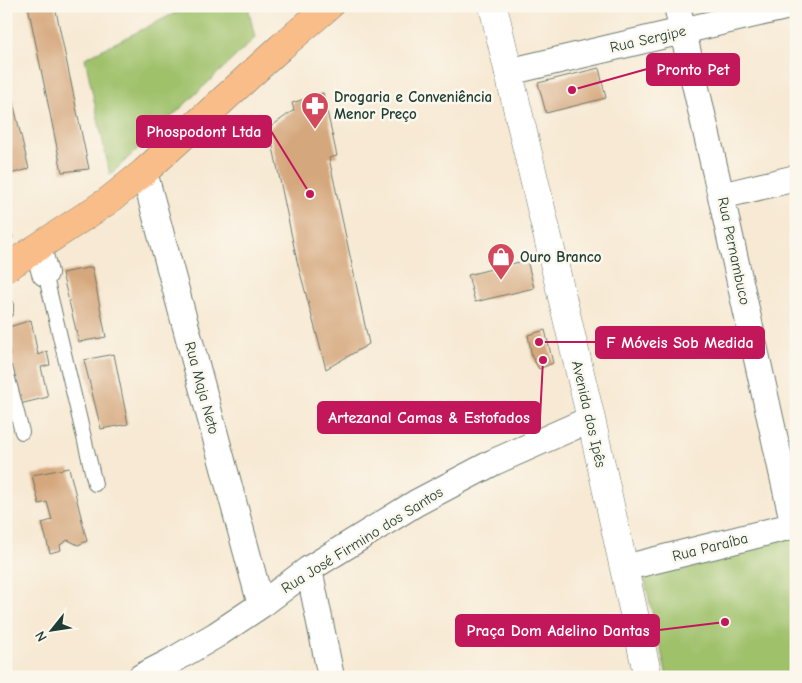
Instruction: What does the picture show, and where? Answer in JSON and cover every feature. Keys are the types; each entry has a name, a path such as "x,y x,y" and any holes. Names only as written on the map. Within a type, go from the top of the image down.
{"main road":[{"path":"6,268 42,260 108,201 144,172 281,47 329,6"}],"street":[{"name":"Avenida dos Ipês","path":"493,6 591,419 648,677"},
{"name":"Rua Sergipe","path":"508,72 680,18 789,6"},
{"name":"Rua Pernambuco","path":"680,18 795,525"},
{"name":"Rua Maja Neto","path":"144,172 260,605"},
{"path":"721,196 796,178"},
{"name":"Rua José Firmino dos Santos","path":"141,677 216,635 309,570 416,502 494,462 591,419"},
{"name":"Rua Paraíba","path":"624,568 795,525"},
{"path":"309,570 331,677"}],"lane":[{"path":"42,260 95,484"},
{"path":"6,304 6,311"},
{"path":"6,371 22,432"}],"green space":[{"path":"176,6 248,6 255,38 110,175 85,58 177,12"},
{"path":"796,533 796,677 667,677 642,568"}],"building":[{"path":"28,6 55,6 89,169 62,172"},
{"path":"599,68 606,98 546,113 538,83"},
{"path":"6,73 29,169 6,175"},
{"path":"323,93 337,156 329,158 369,344 326,369 297,261 269,128 294,110 292,103"},
{"path":"6,210 13,238 6,239"},
{"name":"Ouro Branco","path":"527,260 534,288 475,302 468,275"},
{"path":"92,267 106,337 79,342 62,273"},
{"path":"31,320 38,355 47,351 50,365 41,367 48,397 20,404 15,375 8,373 6,364 10,356 6,328"},
{"path":"545,330 553,363 539,369 532,357 528,335"},
{"path":"114,354 128,424 101,429 84,360"},
{"path":"69,468 87,541 78,545 68,540 60,545 61,550 50,553 42,523 52,520 47,502 39,504 32,475"}],"place":[{"name":"Pronto Pet","path":"572,90"},
{"name":"Drogaria e Conveniência Menor Preço","path":"315,130"},
{"name":"Phospodont Ltda","path":"310,194"},
{"name":"Ouro Branco","path":"501,281"},
{"name":"F Móveis Sob Medida","path":"539,342"},
{"name":"Artezanal Camas & Estofados","path":"543,360"},
{"name":"Praça Dom Adelino Dantas","path":"725,622"}]}
